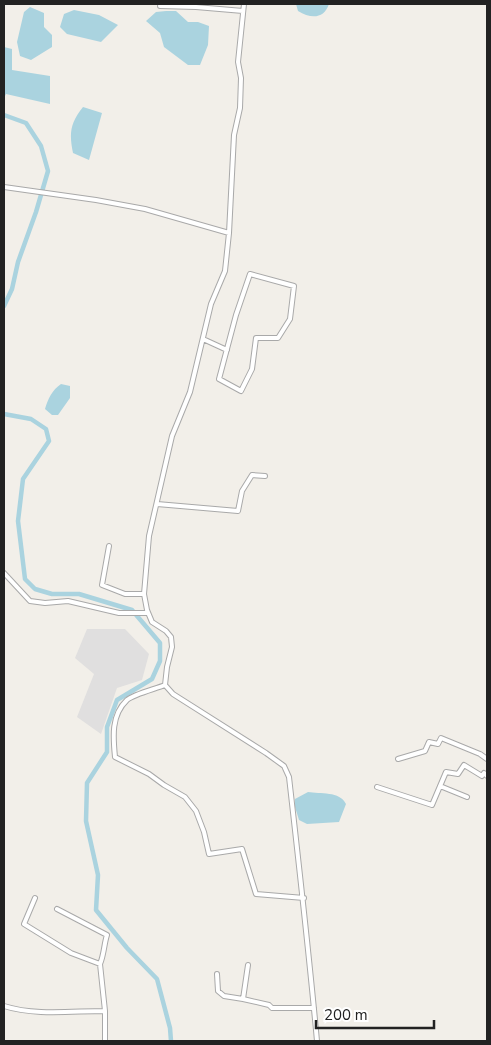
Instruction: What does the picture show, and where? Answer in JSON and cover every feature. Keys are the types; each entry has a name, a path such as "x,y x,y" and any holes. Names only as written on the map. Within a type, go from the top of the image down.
{"street":[{"path":"164,685 172,647 171,637 166,631 152,622 146,613 144,594 149,536 172,436 190,392 211,304 225,272 234,135 240,108 241,78 238,62 244,4"},
{"path":"160,6 243,11"},
{"path":"4,186 145,209 229,233"},
{"path":"250,274 294,286 290,319 278,338 256,338 252,369 241,391 219,380 227,350 236,315 250,274"},
{"path":"204,339 227,350"},
{"path":"157,504 238,510 242,491 252,475 266,476"},
{"path":"109,546 102,586 125,594 144,594"},
{"path":"4,573 30,601 45,603 68,601 124,613 146,613"},
{"path":"164,685 173,694 284,766 289,777 304,898 306,938 317,1041"},
{"path":"164,685 128,699 116,714 112,734 115,757 149,774 185,797 196,811 204,832 208,854 242,848 256,894 304,898"},
{"path":"398,759 425,751 429,742 438,744 441,738 480,754 487,759"},
{"path":"377,787 432,805 446,772 458,774 464,765 482,776 484,774 487,776"},
{"path":"440,786 467,798"},
{"path":"35,898 24,924 71,953 100,964"},
{"path":"57,909 107,935 100,964 105,1041"},
{"path":"243,999 248,965"},
{"path":"217,974 218,991 224,996 269,1005 272,1008 314,1008"},
{"path":"4,1006 13,1009 44,1011 104,1011"}],"shaded area":[{"path":"87,629 125,629 149,654 142,680 117,688 101,734 77,717 94,674 75,658"}],"water":[{"path":"296,4 329,4 324,13 312,16 298,11"},
{"path":"30,7 44,13 44,27 52,35 52,47 31,60 20,56 17,42 24,12"},
{"path":"74,10 99,15 118,25 101,42 67,34 60,27 64,14"},
{"path":"176,11 188,22 198,22 209,26 208,45 200,65 188,65 164,47 160,33 146,21 156,12"},
{"path":"4,47 12,49 12,70 50,76 50,104 6,94 4,98"},
{"path":"83,107 102,113 89,160 73,153 71,140 75,118"},
{"path":"61,384 70,386 70,398 58,415 52,415 45,409 51,395"},
{"path":"308,792 335,795 343,800 346,804 339,822 307,824 299,820 295,799"}],"waterway":[{"path":"4,115 26,123 41,146 48,171 18,262 12,289 4,306"},
{"path":"4,414 31,419 46,429 49,441 23,479 18,521 25,579 35,589 52,594 79,594 132,610 160,643 160,661 152,679 117,700 107,727 107,752 87,783 86,821 98,875 96,910 127,948 157,979 170,1028 171,1041"}]}
